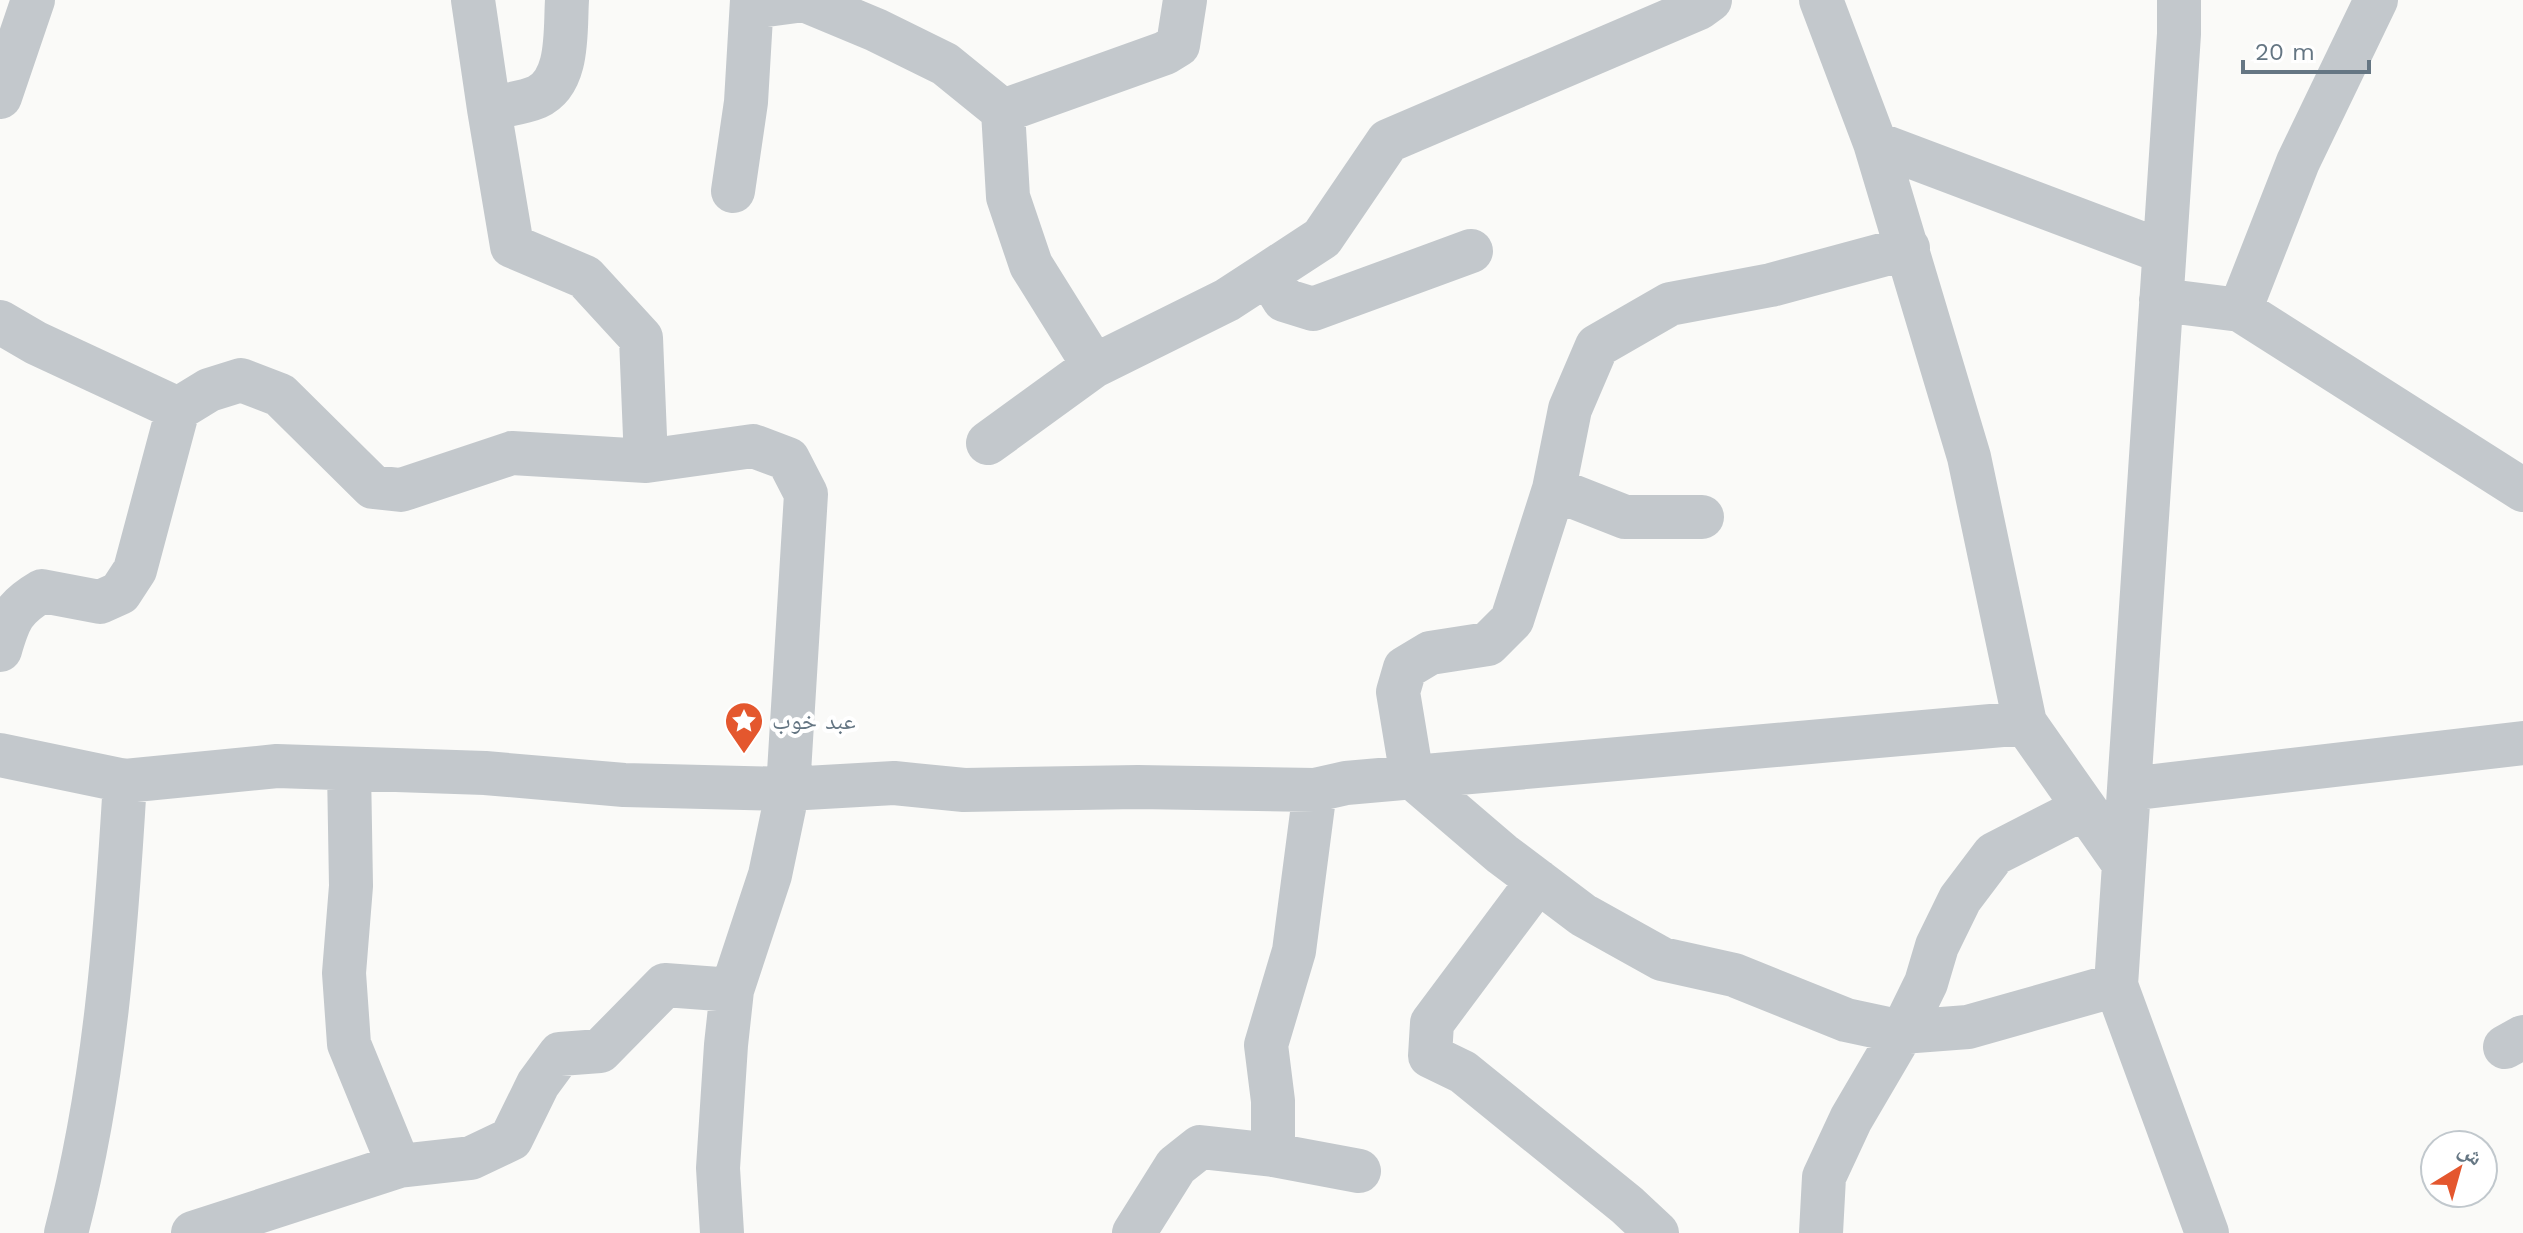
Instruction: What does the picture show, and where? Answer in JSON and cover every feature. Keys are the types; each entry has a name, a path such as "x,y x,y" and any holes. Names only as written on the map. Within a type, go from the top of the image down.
{"street":[{"path":"0,97 33,0"},
{"path":"473,0 512,246 585,277 641,338 646,461"},
{"path":"489,109 538,96 554,84 563,58 567,0"},
{"path":"733,191 746,102 752,3 804,0 876,30 945,64 1003,111 1008,197 1026,251 1031,265 1094,366"},
{"path":"1003,111 1165,53 1178,45 1185,0"},
{"path":"988,443 1094,366 1227,300 1322,238 1388,141 1699,8 1710,0"},
{"path":"1821,0 1875,143 1969,457 2025,723 2124,864"},
{"path":"2179,0 2116,985 2207,1233"},
{"path":"2240,310 2298,162 2376,0"},
{"path":"1875,143 2164,252"},
{"path":"1908,248 1771,285 1670,304 1597,346 1570,409 1554,489 1512,620 1488,644 1430,653 1405,668 1398,692 1412,777 1502,854 1583,915 1662,959 1734,975 1846,1020 1902,1032 1968,1027 2116,985"},
{"path":"1268,274 1284,300 1313,309 1471,251"},
{"path":"2161,300 2240,310 2523,490"},
{"path":"0,322 36,343 178,409"},
{"path":"0,650 8,622 21,603 42,591 100,602 120,593 135,570 178,409 209,390 241,380 280,395 373,487 401,490 512,453 646,461 753,446 788,459 806,494 788,789 770,875 732,990 718,1168 722,1233"},
{"path":"1554,489 1625,517 1702,517"},
{"path":"0,755 125,781 277,766 485,773 624,785 788,789 894,783 964,790 1138,787 1315,790 1346,783 2025,723"},
{"path":"2129,789 2523,743"},
{"path":"349,769 351,886 344,973 349,1044 399,1166"},
{"path":"66,1233 81,1177 101,1063 116,940 125,781"},
{"path":"1273,1155 1273,1101 1266,1045 1294,951 1315,790"},
{"path":"1821,1233 1824,1177 1851,1119 1902,1032 1926,983 1937,946 1960,899 1994,854 2084,808"},
{"path":"1538,881 1432,1023 1430,1056 1463,1072 1657,1233"},
{"path":"202,1232 399,1166 471,1158 511,1139 538,1084 560,1054 600,1051 665,985 732,990"},
{"path":"1134,1233 1176,1166 1200,1147 1273,1155 1359,1171"}],"place":[{"name":"عبد خوب","path":"744,755"}]}
